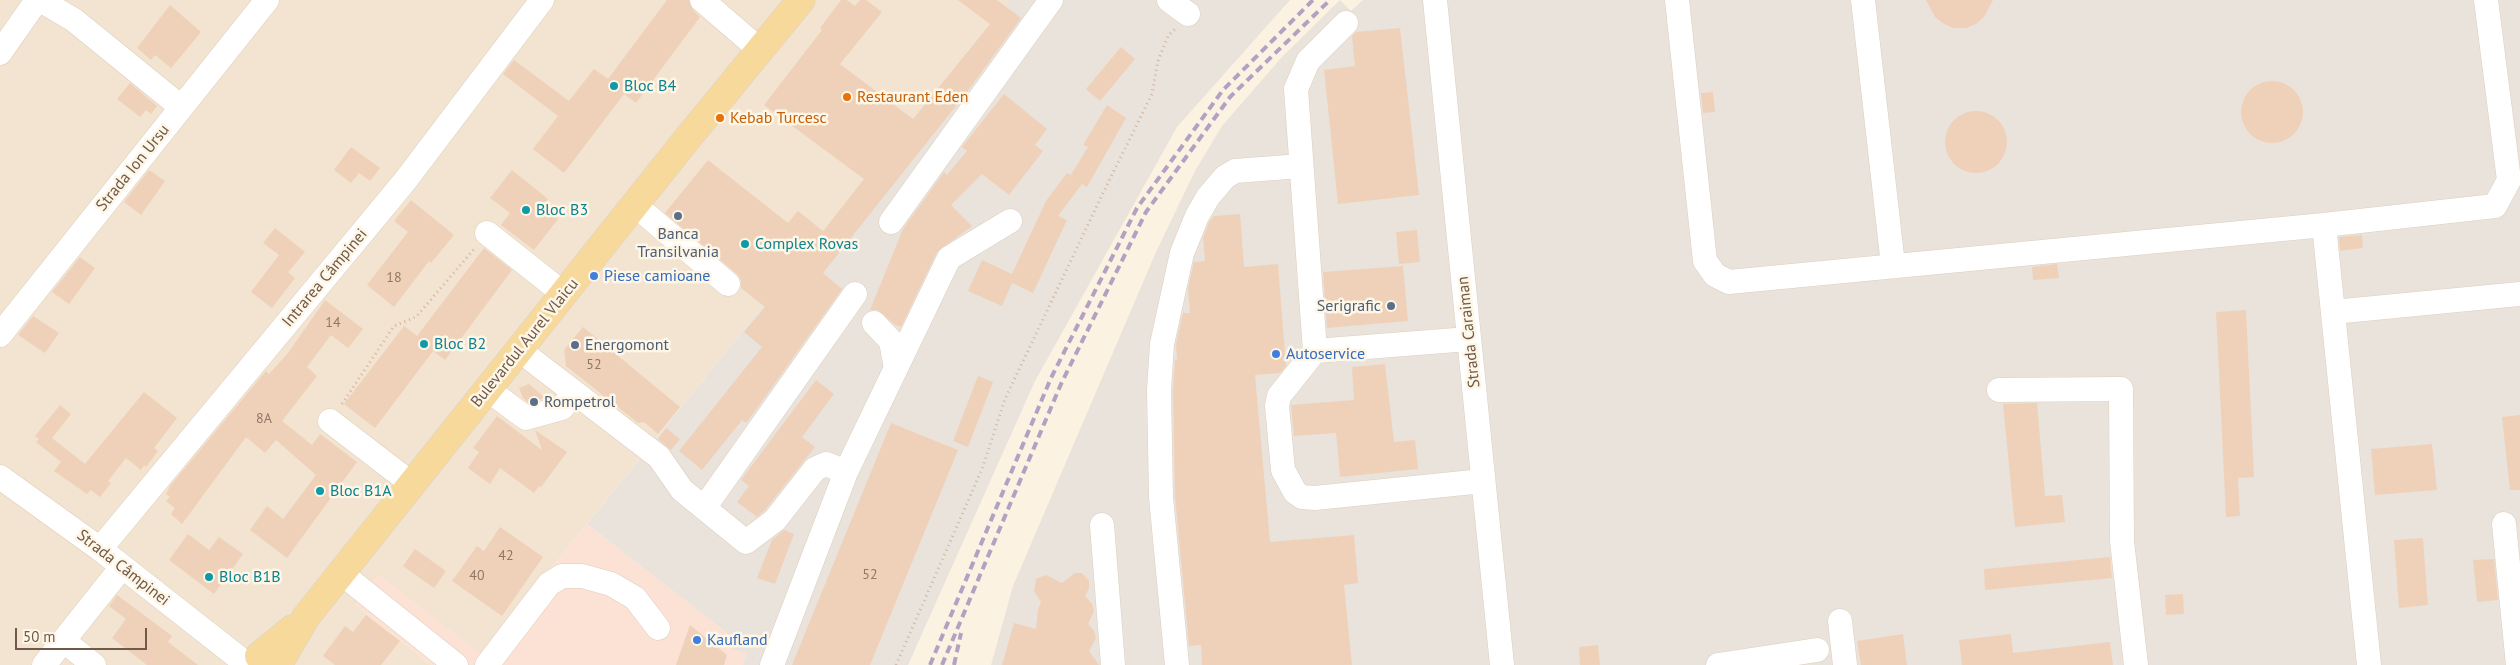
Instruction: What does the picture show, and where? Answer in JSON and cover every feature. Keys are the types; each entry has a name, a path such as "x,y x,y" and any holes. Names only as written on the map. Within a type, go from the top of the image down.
{"main road":[{"name":"Bulevardul Aurel Vlaicu","path":"259,663 306,617 801,0"}],"street":[{"path":"0,53 38,0 74,20 181,108"},
{"name":"Strada Ion Ursu","path":"0,335 267,0"},
{"name":"Intrarea Câmpinei","path":"100,549 405,181 542,0"},
{"path":"702,0 760,50"},
{"path":"891,222 1051,0"},
{"path":"1169,0 1188,14"},
{"name":"Strada Caraiman","path":"1436,0 1502,665"},
{"path":"1677,0 1705,261 1716,275 1729,282 2324,225 2494,206 2509,180 2486,0"},
{"path":"1864,0 1892,265"},
{"path":"1346,23 1319,48 1301,74 1296,88 1315,351 1279,396 1276,406 1283,470 1295,492 1302,497 1315,498 1484,481"},
{"path":"1177,665 1161,497 1160,390 1162,344 1182,253 1197,216 1208,197 1225,177 1235,171 1301,166"},
{"path":"635,205 728,284"},
{"path":"772,665 846,472 949,258 1010,221"},
{"path":"2324,225 2370,665"},
{"path":"488,233 564,294"},
{"path":"704,508 855,294"},
{"path":"2333,312 2520,294"},
{"path":"874,322 891,341 896,368"},
{"path":"1315,351 1469,339"},
{"path":"519,350 660,457 682,490 746,542 776,520 815,469 826,464 846,472"},
{"path":"487,390 526,418 562,408 574,392"},
{"path":"1999,390 2121,390 2122,541 2136,665"},
{"path":"330,421 412,484"},
{"name":"Strada Câmpinei","path":"0,476 100,549 122,568 259,663"},
{"path":"1102,524 1113,665"},
{"path":"2504,524 2518,665"},
{"path":"44,665 122,568"},
{"path":"341,573 456,665"},
{"path":"487,665 549,584 562,576 582,576 611,584 635,598 658,628"},
{"path":"1840,621 1845,665"},
{"path":"64,641 94,665"},
{"path":"1718,665 1817,650"}],"path":[{"path":"896,665 982,469 1005,399 1152,94 1158,62 1168,36 1188,14"},
{"path":"330,421 394,326 416,317 488,233"}],"shaded area":[{"path":"0,0 1009,0 482,654 354,604 431,665 0,665"},
{"path":"1009,0 1290,0 1177,127 1035,381 908,665 743,665 747,654 732,649 736,640 587,524"},
{"path":"1340,0 1351,11 1363,0 2520,0 2520,665 991,665 1013,586 1156,252 1195,171 1222,126 1281,58"},
{"path":"587,524 736,640 732,649 747,654 743,665 431,665 354,604 378,574 482,654"}],"building":[{"name":"Bloc B4","path":"667,0 689,0 693,10 700,17 636,103 624,94 564,173 533,149 558,116 503,74 514,60 569,101 594,69 608,79"},
{"path":"841,0 847,0 855,6 860,0 866,0 882,12 840,64 913,119 990,24 958,0 997,0 1021,18 967,92 823,273 842,289 746,423 742,420 702,470 679,451 762,347 744,332 765,307 741,288 741,280 737,274 665,213 708,160 788,223 798,211 823,231 864,179 764,105 822,30 820,28"},
{"path":"1926,0 1993,0 1984,17 1976,24 1966,28 1953,28 1935,17"},
{"path":"170,5 201,32 171,68 155,55 151,60 137,48"},
{"path":"1400,28 1419,195 1338,204 1324,70 1355,66 1352,36 1356,32"},
{"path":"1121,47 1135,59 1100,101 1086,89"},
{"path":"2266,81 2278,81 2294,90 2301,100 2303,112 2301,124 2294,134 2278,143 2266,143 2255,138 2246,129 2241,118 2241,106 2246,95 2255,86"},
{"path":"130,83 157,106 151,114 146,110 140,117 117,99"},
{"path":"1713,92 1715,112 1703,113 1701,93"},
{"path":"1004,94 1047,129 1035,145 1043,151 1009,195 982,174 951,205 972,226 937,252 901,327 894,324 878,310 870,310 903,229 944,172 947,175 967,151 962,147"},
{"path":"1107,105 1126,118 1087,187 1082,184 1058,216 1067,220 1033,293 1012,283 1002,306 968,291 982,260 1012,274 1046,201 1067,173 1071,175 1088,147 1083,145"},
{"path":"1970,111 1982,111 1998,120 2005,130 2007,142 2005,154 1998,164 1982,173 1970,173 1959,168 1950,159 1945,148 1945,136 1950,125 1959,116"},
{"path":"351,147 380,168 370,181 359,173 351,183 334,170"},
{"path":"149,170 165,181 141,215 124,202"},
{"name":"Bloc B3","path":"512,170 548,199 542,206 558,219 534,250 501,225 510,213 490,198"},
{"path":"411,200 454,235 431,263 429,261 394,307 367,285 408,232 394,221"},
{"path":"1240,214 1244,267 1278,264 1286,366 1280,373 1255,375 1270,542 1354,535 1358,583 1344,585 1352,665 1202,665 1201,645 1189,646 1175,496 1173,390 1175,360 1177,360 1176,344 1183,313 1190,313 1188,288 1194,262 1205,261 1203,238 1209,222 1214,216"},
{"path":"275,228 305,252 288,272 295,278 272,308 251,292 279,255 263,243"},
{"path":"1417,230 1420,262 1399,264 1396,232"},
{"path":"2362,235 2363,248 2340,251 2339,237"},
{"name":"Bloc B2","path":"484,248 512,270 445,360 433,351 375,428 344,404 404,326 417,336"},
{"path":"80,257 95,268 69,304 52,292"},
{"path":"2057,264 2059,278 2033,280 2032,267"},
{"path":"1403,266 1408,321 1327,328 1323,272"},
{"path":"325,300 363,329 348,348 331,335 307,367 317,376 282,421 312,445 320,434 357,462 287,558 250,530 267,506 283,519 316,475 276,440 265,453 246,437 182,524 171,514 175,508 166,501 170,497 166,494 170,486 266,371 269,374 288,353"},
{"path":"2246,310 2254,477 2238,478 2240,516 2226,517 2216,312"},
{"path":"33,316 59,333 45,353 18,335"},
{"path":"583,327 680,407 658,434 644,422 638,423 566,366 564,350"},
{"path":"1385,364 1394,442 1415,440 1418,469 1340,477 1336,433 1294,436 1291,405 1354,400 1352,367"},
{"path":"978,376 993,382 968,447 953,441"},
{"path":"816,380 834,394 802,437 815,447 765,510 757,517 737,502 749,486 741,480"},
{"path":"529,384 545,398 529,403 523,398 519,388"},
{"path":"144,392 177,418 154,448 158,451 146,467 144,465 141,470 126,458 108,481 111,483 100,497 91,490 87,494 54,471 61,462 36,442 39,439 35,436 60,405 71,414 52,438 85,464"},
{"path":"2037,403 2045,496 2062,495 2065,522 2015,527 2003,404"},
{"path":"2520,415 2520,490 2510,490 2502,417"},
{"path":"497,416 542,450 535,430 567,452 541,487 539,486 534,493 500,468 490,484 468,468 479,452 473,448"},
{"path":"891,423 958,450 870,665 792,665"},
{"path":"666,428 680,439 671,450 658,439"},
{"path":"2432,444 2437,490 2375,495 2371,449"},
{"path":"500,527 543,557 502,616 452,581 477,546 484,551"},
{"path":"784,530 794,534 775,584 757,578 772,540"},
{"name":"Bloc B1B","path":"188,534 209,550 219,537 243,554 214,594 169,560"},
{"path":"2423,538 2428,605 2399,608 2394,540"},
{"path":"415,549 446,571 434,588 403,566"},
{"path":"2110,557 2112,578 1985,590 1984,569"},
{"path":"2494,559 2498,600 2477,602 2473,560"},
{"path":"1075,573 1082,573 1089,581 1089,588 1085,596 1092,604 1094,611 1088,624 1094,631 1096,638 1089,651 1099,665 1002,665 1014,623 1036,629 1038,609 1041,602 1034,591 1036,579 1046,575 1062,583"},
{"path":"2183,594 2184,614 2166,615 2165,595"},
{"path":"117,595 172,636 168,642 198,665 147,665 112,638 126,619 109,606"},
{"path":"366,615 400,641 381,665 335,665 323,656 345,626 353,632"},
{"name":"Kaufland","path":"690,625 727,655 724,665 676,665"},
{"path":"1903,634 1907,665 1861,665 1857,641"},
{"path":"2011,634 2013,653 2110,642 2113,665 1962,665 1959,640"},
{"path":"1598,645 1600,665 1580,665 1579,647"}],"railway":[{"path":"930,665 1051,378 1137,208 1223,90 1313,0"},
{"path":"942,665 1061,384 1146,212 1230,97 1330,0"},
{"path":"954,665 961,633"}],"place":[{"name":"Bloc B4","path":"614,86"},
{"name":"Restaurant Eden","path":"847,97"},
{"name":"Kebab Turcesc","path":"720,118"},
{"name":"Bloc B3","path":"526,210"},
{"name":"Banca Transilvania","path":"678,216"},
{"name":"Complex Rovas","path":"745,244"},
{"name":"Piese camioane","path":"594,276"},
{"name":"Serigrafic","path":"1391,306"},
{"name":"Bloc B2","path":"424,344"},
{"name":"Energomont","path":"575,345"},
{"name":"Autoservice","path":"1276,354"},
{"name":"Rompetrol","path":"534,402"},
{"name":"Bloc B1A","path":"320,491"},
{"name":"Bloc B1B","path":"209,577"},
{"name":"Kaufland","path":"697,640"}]}
